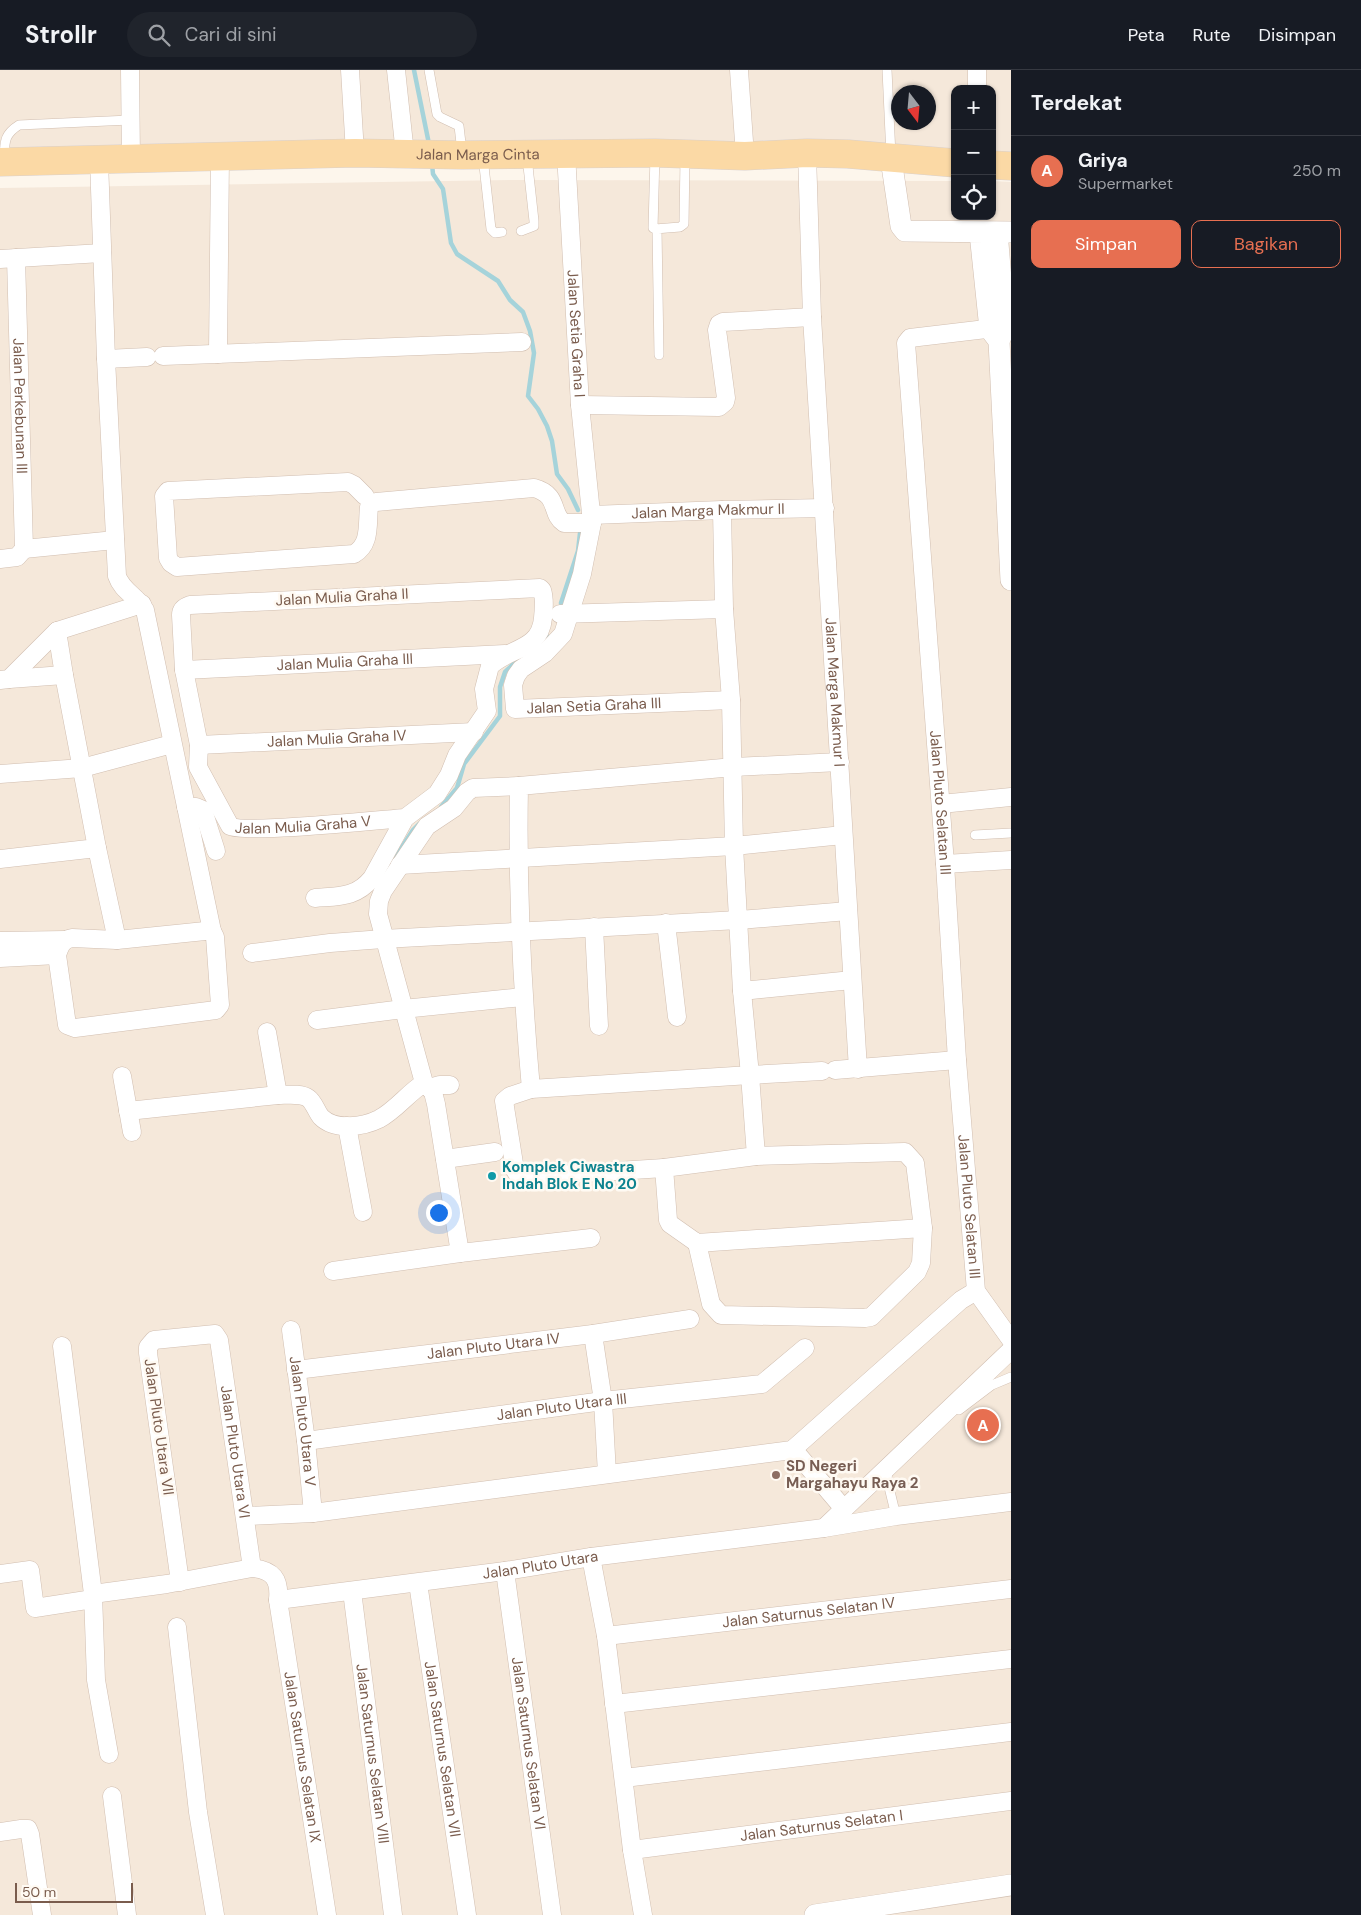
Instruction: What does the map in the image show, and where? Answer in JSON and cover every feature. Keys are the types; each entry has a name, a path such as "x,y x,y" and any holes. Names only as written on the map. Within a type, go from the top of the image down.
{"main road":[{"name":"Jalan Marga Cinta","path":"2,162 356,154 527,155 655,153 745,156 807,153 848,154 951,163"},
{"path":"996,165 1011,166"}],"street":[{"path":"130,70 130,159"},
{"path":"350,70 356,154"},
{"path":"396,70 442,155"},
{"path":"739,70 745,156"},
{"path":"977,70 977,85"},
{"name":"Jalan Setia Graha I","path":"566,153 580,405 592,519 582,574 569,615"},
{"name":"Jalan Marga Makmur I","path":"807,153 812,317 858,1069"},
{"path":"218,354 220,157"},
{"path":"891,159 901,226 905,231 996,232 1011,580"},
{"path":"61,947 67,1025 70,1028 216,1010 220,1005 215,937 212,931 145,610 142,604 122,587 117,576 106,359 99,160"},
{"name":"Jalan Perkebunan III","path":"24,549 8,258 102,253"},
{"path":"580,405 719,407 725,402 726,398 717,330 719,324 723,322 812,317"},
{"name":"Jalan Pluto Selatan III","path":"1001,331 910,338 906,343 941,804 957,1060 976,1291 1011,1340"},
{"path":"106,359 522,342"},
{"path":"348,482 354,485 370,502 367,540 363,548 354,554 177,567 170,563 168,558 164,496 168,491 348,482"},
{"name":"Jalan Marga Makmur II","path":"370,502 534,488 545,491 553,502 558,518 564,523 592,519 722,510 825,508"},
{"path":"722,510 724,609 734,767 734,846 742,991 756,1156"},
{"path":"0,559 17,558 24,549 115,540"},
{"name":"Jalan Mulia Graha II","path":"184,670 181,610 190,605 540,588 543,593 544,611"},
{"path":"4,680 57,630 142,604"},
{"path":"315,898 351,895 367,885 405,818 437,794 449,775 456,755 474,732 486,711 484,689 490,666 506,654 526,646 540,633 544,611 569,615 724,609"},
{"name":"Jalan Setia Graha III","path":"569,615 563,634 556,643 521,669 516,676 513,685 515,708 731,700"},
{"path":"57,630 97,848 117,940"},
{"name":"Jalan Mulia Graha III","path":"184,670 506,654"},
{"path":"184,670 199,745"},
{"path":"4,680 64,675"},
{"name":"Jalan Mulia Graha IV","path":"199,745 474,732"},
{"path":"0,774 82,768 172,744"},
{"name":"Jalan Mulia Graha V","path":"199,745 199,770 227,822 234,829 405,818"},
{"path":"460,1253 436,1104 432,1092 427,1086 403,1009 383,939 378,914 379,900 427,826 454,808 467,792 473,788 519,786 734,767 840,762"},
{"path":"519,786 520,932 523,997 531,1089"},
{"path":"941,804 1011,797"},
{"path":"186,808 196,807 203,810 216,851"},
{"path":"400,865 734,846 843,836"},
{"path":"0,858 97,848"},
{"path":"945,864 1011,860"},
{"path":"252,953 330,943 383,939 739,920 848,911"},
{"path":"666,923 677,1018"},
{"path":"594,927 599,1026"},
{"path":"0,958 61,947 72,938 117,940 212,931"},
{"path":"0,941 61,947"},
{"path":"742,991 852,980"},
{"path":"317,1020 523,997"},
{"path":"267,1032 278,1094"},
{"path":"697,1243 711,1304 721,1315 871,1317 917,1272 921,1263 923,1228 915,1163 905,1152 756,1156 664,1168 524,1177 518,1175 515,1170 504,1102 507,1097 531,1089 858,1069 957,1060"},
{"path":"122,1076 132,1132"},
{"path":"128,1111 278,1094 307,1096 321,1117 337,1124 362,1126 381,1119 417,1087 450,1085"},
{"path":"347,1126 363,1212"},
{"path":"445,1159 495,1152"},
{"path":"664,1168 668,1220 670,1224 697,1243 923,1228"},
{"path":"333,1270 591,1238"},
{"path":"246,1516 313,1513 793,1449 961,1300 976,1291"},
{"name":"Jalan Pluto Utara IV","path":"296,1370 593,1334 690,1320"},
{"name":"Jalan Pluto Utara V","path":"291,1330 306,1441 313,1513"},
{"name":"Jalan Pluto Utara VII","path":"180,1582 148,1346 154,1340 209,1334 218,1336"},
{"path":"593,1334 603,1401 607,1474"},
{"name":"Jalan Pluto Utara VI","path":"218,1336 246,1516 252,1568"},
{"path":"62,1346 93,1596 96,1680 109,1754"},
{"name":"Jalan Pluto Utara III","path":"306,1441 603,1401 762,1384 805,1348"},
{"path":"824,1528 1011,1350"},
{"path":"793,1449 844,1510"},
{"name":"Jalan Pluto Utara","path":"278,1600 418,1583 591,1557 1011,1502"},
{"path":"591,1557 606,1636 632,1850 642,1915"},
{"path":"0,1574 30,1570 35,1608 252,1568 263,1569 273,1575 279,1592 278,1600"},
{"name":"Jalan Saturnus Selatan VI","path":"505,1571 552,1915"},
{"name":"Jalan Saturnus Selatan VII","path":"418,1583 468,1915"},
{"name":"Jalan Saturnus Selatan IV","path":"606,1636 1011,1589"},
{"name":"Jalan Saturnus Selatan VIII","path":"352,1591 393,1915"},
{"name":"Jalan Saturnus Selatan IX","path":"278,1600 327,1915"},
{"path":"177,1627 198,1812 215,1915"},
{"path":"614,1704 1011,1660"},
{"path":"624,1778 1011,1732"},
{"path":"112,1796 127,1915"},
{"name":"Jalan Saturnus Selatan I","path":"632,1850 1011,1801"},
{"path":"0,1832 21,1828 28,1829 42,1915"},
{"path":"815,1915 1011,1885"}],"lane":[{"path":"429,70 437,114 440,118 459,126 442,155 495,233 502,232"},
{"path":"887,70 891,159"},
{"path":"2,162 6,138 11,130 19,125 130,120"},
{"path":"655,153 653,228 657,229 680,227 684,224 685,154"},
{"path":"521,231 534,226 527,155"},
{"path":"657,229 659,355"},
{"path":"975,835 1011,833"},
{"path":"896,1516 886,1479 892,1466 992,1385 1011,1377"}],"shaded area":[{"path":"0,70 1011,70 1011,156 996,155 996,85 951,85 951,154 0,154"},
{"path":"511,180 951,181 951,220 996,220 996,181 1011,182 1011,1915 0,1915 0,188"}],"waterway":[{"path":"414,70 429,144"},
{"path":"432,164 433,174 443,189 451,243 457,254 498,281 510,300 523,312 530,331 534,353 528,396 547,426 552,441 557,474 568,489 578,510"},
{"path":"561,603 578,551 580,533"},
{"path":"540,645 548,637"},
{"path":"441,807 457,788 464,764 500,716 500,687 505,672 521,657"},
{"path":"384,875 413,830 419,824"}],"place":[{"name":"Komplek Ciwastra Indah Blok E No 20","path":"492,1176"},
{"name":"Griya","path":"983,1425"},
{"name":"SD Negeri Margahayu Raya 2","path":"776,1475"}]}
